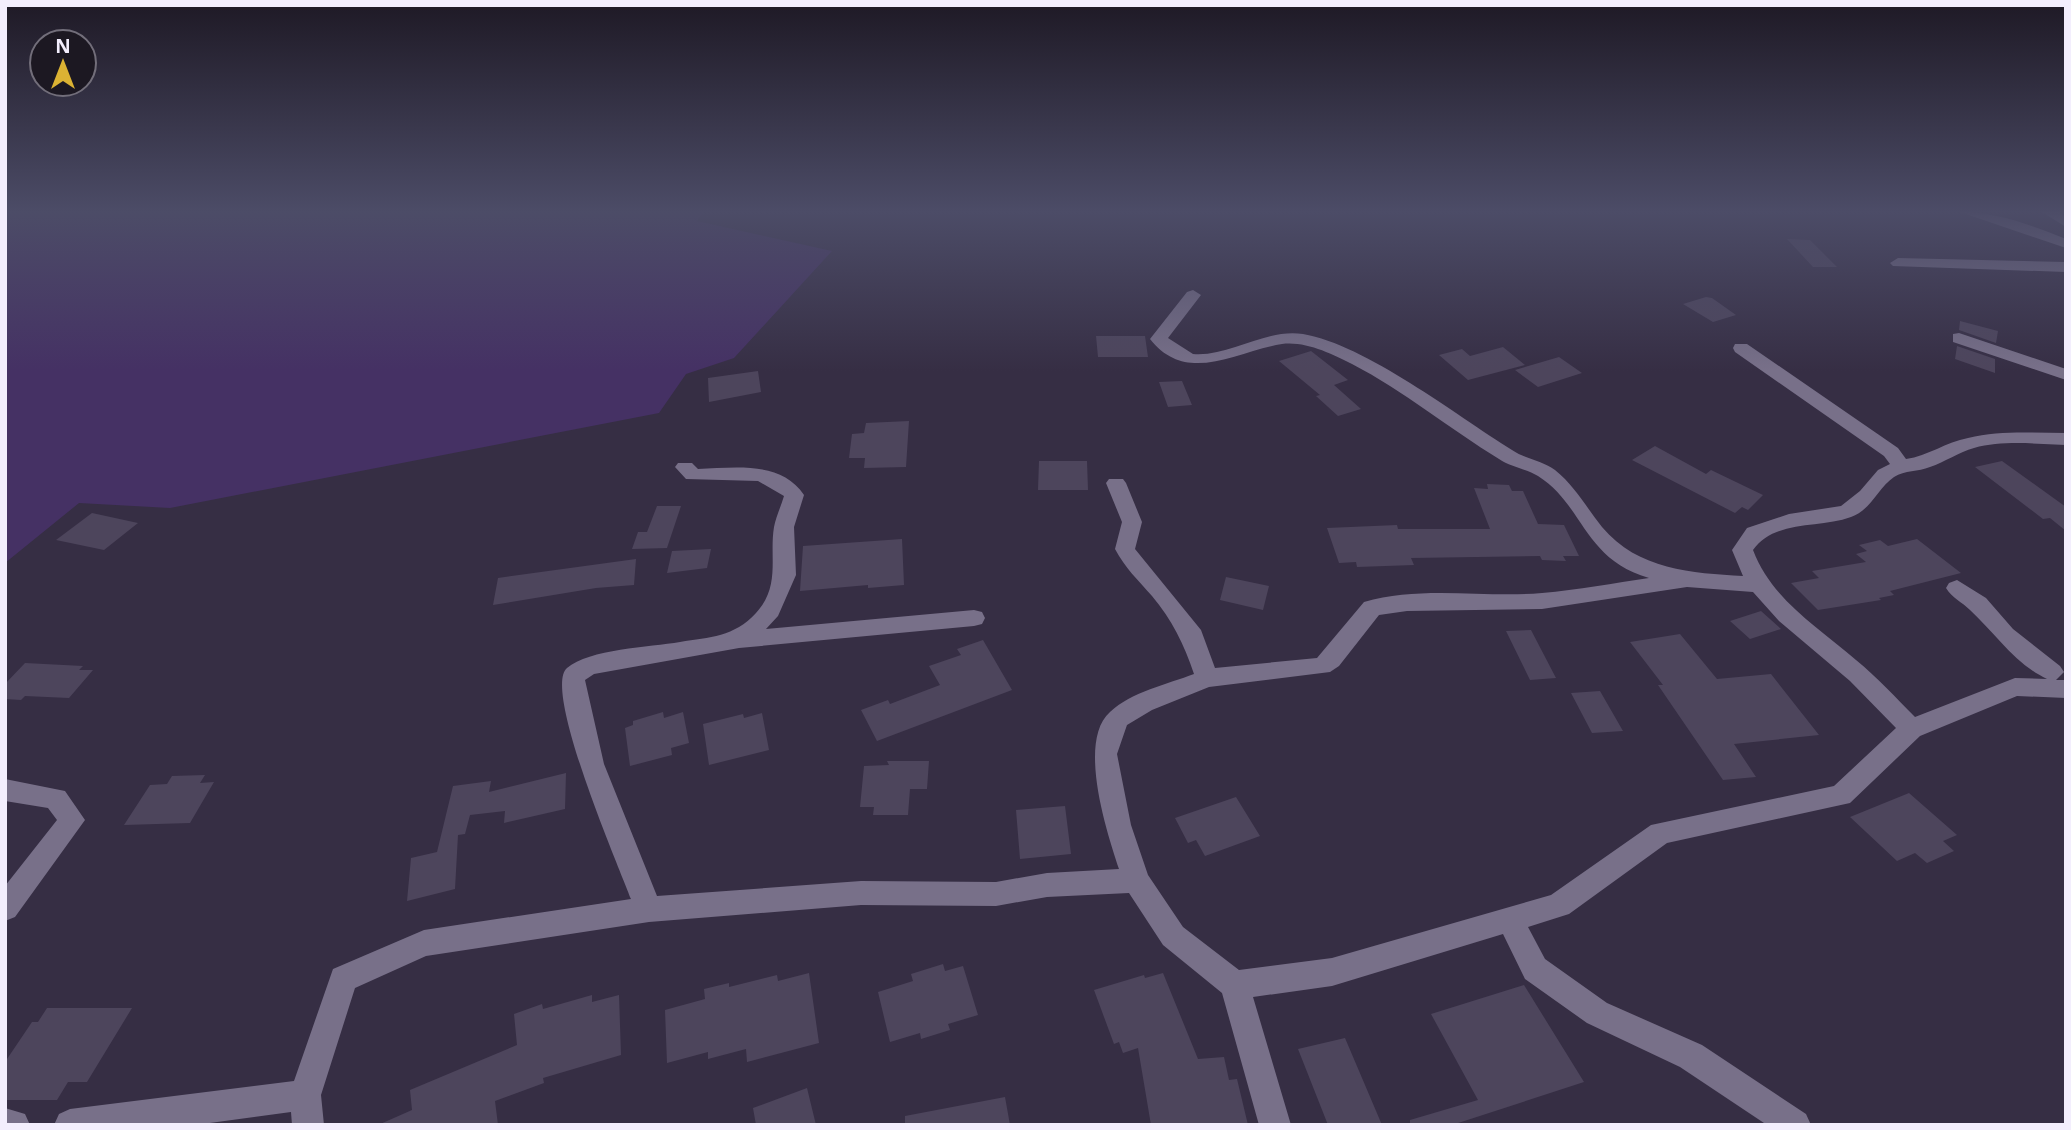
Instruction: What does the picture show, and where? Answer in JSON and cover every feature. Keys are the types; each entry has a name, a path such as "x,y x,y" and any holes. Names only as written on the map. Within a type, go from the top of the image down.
{"street":[{"path":"1971,265 2066,267"},
{"path":"1192,295 1158,337 1159,341 1189,359 1198,360 1274,340 1301,339 1359,361 1509,457 1545,472 1566,491 1595,532 1611,549 1651,571 1688,580 1760,585"},
{"path":"1959,338 2066,375"},
{"path":"1741,348 1891,452 1901,466"},
{"path":"1911,729 1852,669 1793,620 1747,569 1742,550 1754,533 1789,521 1847,512 1867,496 1885,474 1901,466 1924,463 1969,443 1999,438 2066,439"},
{"path":"685,467 693,475 762,474 782,481 794,495 784,527 785,575 767,616 739,640"},
{"path":"1116,483 1132,522 1125,548 1133,564 1160,590 1193,636 1207,678"},
{"path":"1275,1125 1251,1050 1236,985 1173,936 1136,880 1118,825 1105,754 1116,719 1144,703 1207,678 1322,666 1331,660 1365,614 1384,606 1542,601 1688,580"},
{"path":"1957,588 1978,604 2005,635 2061,675"},
{"path":"649,909 599,783 574,694 573,676 588,666 739,640 974,618"},
{"path":"1236,985 1332,972 1559,905 1660,833 1841,795 1911,729 2015,687 2061,675"},
{"path":"5,790 56,799 72,820 5,908"},
{"path":"70,1125 307,1110 343,979 424,943 649,909 861,893 996,894 1047,885 1136,880"},
{"path":"1511,921 1535,968 1597,1013 1691,1056 1795,1125"},
{"path":"5,1124 14,1125"}],"shaded area":[{"path":"5,265 819,265 734,358 686,374 659,413 170,508 79,503 5,563"}],"building":[{"path":"1811,265 1837,267 1813,267"},
{"path":"1706,297 1712,298 1736,315 1713,322 1683,304"},
{"path":"1960,321 1998,331 1996,343 1959,330"},
{"path":"1096,336 1145,336 1148,357 1098,357"},
{"path":"1957,346 1995,359 1995,373 1955,359"},
{"path":"1503,347 1525,365 1468,380 1439,355 1462,349 1470,356"},
{"path":"1311,351 1348,380 1334,385 1361,409 1338,416 1316,396 1320,395 1279,361"},
{"path":"1559,357 1582,373 1538,387 1515,370"},
{"path":"758,371 761,392 709,402 708,378"},
{"path":"1182,381 1192,405 1168,407 1159,382"},
{"path":"909,421 906,467 864,468 865,458 849,458 852,434 864,433 866,423"},
{"path":"1655,446 1706,474 1711,470 1763,495 1748,510 1742,507 1735,513 1632,460"},
{"path":"1039,461 1087,461 1088,490 1038,490"},
{"path":"2002,461 2066,507 2066,531 2050,518 2043,519 1975,467"},
{"path":"1487,484 1509,485 1512,491 1523,491 1538,524 1564,525 1579,556 1563,556 1566,561 1542,560 1540,556 1411,558 1414,565 1357,567 1356,562 1339,563 1327,528 1397,525 1398,529 1490,529 1474,488 1488,489"},
{"path":"657,506 681,506 667,548 632,549 638,532 647,532"},
{"path":"92,513 138,523 104,550 56,540"},
{"path":"902,539 904,585 800,591 803,546"},
{"path":"1917,539 1961,573 1890,591 1894,595 1879,598 1881,600 1818,610 1791,583 1819,578 1812,571 1866,562 1856,554 1867,551 1859,545 1880,540 1888,546"},
{"path":"711,549 707,568 667,573 672,551"},
{"path":"636,559 634,585 596,588 493,605 498,578"},
{"path":"1226,577 1269,586 1263,610 1220,600"},
{"path":"1761,611 1781,629 1750,639 1730,621"},
{"path":"1531,630 1556,678 1530,680 1506,631"},
{"path":"1680,634 1717,679 1771,674 1819,735 1734,744 1756,777 1723,780 1658,685 1663,685 1630,642"},
{"path":"983,640 1012,690 877,741 861,710 888,700 890,704 940,685 929,666 961,655 957,649"},
{"path":"25,663 83,666 79,670 93,670 69,698 25,696 21,700 5,699 5,684"},
{"path":"1600,691 1623,731 1592,733 1571,693"},
{"path":"663,712 664,718 683,712 689,743 671,748 672,755 630,766 625,728 633,725 633,721"},
{"path":"762,713 769,750 709,765 703,724 743,714 744,718"},
{"path":"887,761 929,761 927,789 910,789 908,815 873,815 874,807 860,807 864,766 889,765"},
{"path":"566,773 565,809 504,823 505,811 470,815 465,834 458,835 455,889 407,901 411,858 437,852 453,786 491,781 489,792"},
{"path":"205,775 200,783 214,782 190,823 124,825 150,785 167,784 172,776"},
{"path":"1909,793 1957,835 1943,841 1954,851 1927,863 1915,853 1897,861 1850,817"},
{"path":"1236,797 1260,836 1205,856 1196,840 1188,843 1175,818"},
{"path":"1065,806 1071,854 1020,859 1016,810"},
{"path":"943,964 945,971 963,966 978,1015 948,1024 950,1030 921,1039 920,1033 890,1042 878,992 913,981 911,974"},
{"path":"809,973 819,1043 747,1062 746,1049 708,1059 708,1052 667,1063 665,1010 705,999 704,989 729,983 729,987 777,975 778,981"},
{"path":"1163,973 1198,1059 1224,1057 1229,1080 1237,1079 1248,1125 1151,1125 1138,1048 1123,1053 1119,1042 1114,1044 1094,990 1144,975 1145,978"},
{"path":"1524,985 1584,1082 1452,1125 1410,1125 1410,1120 1478,1100 1431,1014"},
{"path":"592,995 592,1002 619,995 621,1055 543,1078 544,1083 495,1101 498,1125 378,1125 412,1110 410,1090 517,1045 514,1014 542,1004 543,1009"},
{"path":"47,1008 132,1008 87,1082 68,1082 57,1100 5,1100 5,1062 32,1022 38,1022"},
{"path":"1345,1038 1382,1125 1328,1125 1298,1049"},
{"path":"807,1088 816,1125 756,1125 753,1108"},
{"path":"1005,1097 1010,1125 905,1125 905,1116"}]}
